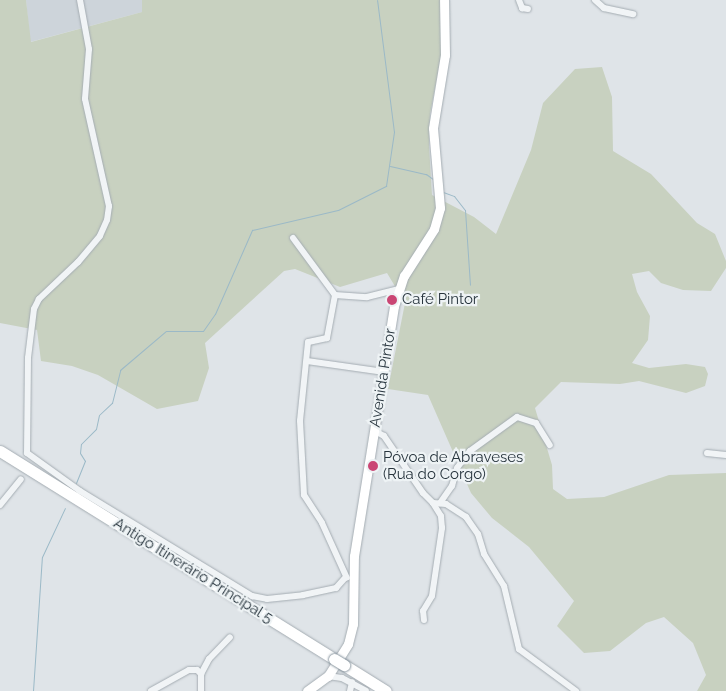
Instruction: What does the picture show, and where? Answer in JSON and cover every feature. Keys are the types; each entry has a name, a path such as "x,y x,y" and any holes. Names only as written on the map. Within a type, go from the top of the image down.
{"highway":[{"name":"Antigo Itinerário Principal 5","path":"0,451 386,691"}],"street":[{"path":"80,0 89,49 85,98 109,206 107,220 100,236 78,262 39,299 34,309 28,358 27,453 80,491 252,596 267,599 303,595 336,588 349,579 322,523 304,495 300,421 308,342 327,338 335,295 293,238"},
{"name":"Avenida Pintor","path":"307,691 328,676 348,644 353,624 349,579 399,289 408,269 434,229 440,208 433,128 445,54 444,0"},
{"path":"519,0 522,8 528,9"},
{"path":"594,0 604,8 633,14"},
{"path":"335,295 366,297 399,289"},
{"path":"307,361 384,372"},
{"path":"437,503 452,486 457,468 470,451 517,417 536,423 550,445"},
{"path":"375,431 384,436 422,493 437,503 466,516 478,534 484,554 504,586 518,648 576,691"},
{"path":"707,453 726,456"},
{"path":"0,505 21,478"},
{"path":"424,620 423,611 432,596 442,528 437,503"},
{"path":"201,691 201,674 209,659 230,637"},
{"path":"152,691 189,670 201,674"},
{"path":"328,676 352,682 366,691"},
{"path":"350,691 352,682"}],"shaded area":[{"path":"26,0 142,0 142,12 30,42"}],"green space":[{"path":"0,0 26,0 31,42 142,12 142,0 440,0 441,57 430,114 429,146 432,195 474,217 496,234 531,150 543,103 575,69 602,67 612,97 613,151 651,174 697,223 715,234 726,261 726,268 711,291 683,290 661,283 649,271 632,274 637,292 650,316 648,340 632,363 649,368 686,364 705,367 708,374 705,386 686,393 639,381 620,384 561,382 535,408 552,465 553,489 567,499 604,497 669,475 726,473 726,691 697,691 706,675 693,643 664,617 646,623 610,651 584,653 557,626 574,601 529,547 492,518 471,493 428,395 388,389 405,303 387,273 340,287 295,269 284,271 205,343 209,368 198,401 157,409 98,375 72,366 41,361 37,330 0,323"}],"waterway":[{"path":"76,483 85,461 80,453 81,444 96,429 99,415 112,403 120,370 166,331 203,331 215,314 252,230 338,210 386,186 394,132 377,0"},
{"path":"390,166 426,174 433,179"},
{"path":"443,192 454,196 465,210 470,285"},
{"path":"33,691 42,557 65,508"}],"place":[{"name":"Café Pintor","path":"392,300"},
{"name":"Póvoa de Abraveses (Rua do Corgo)","path":"373,466"}]}
